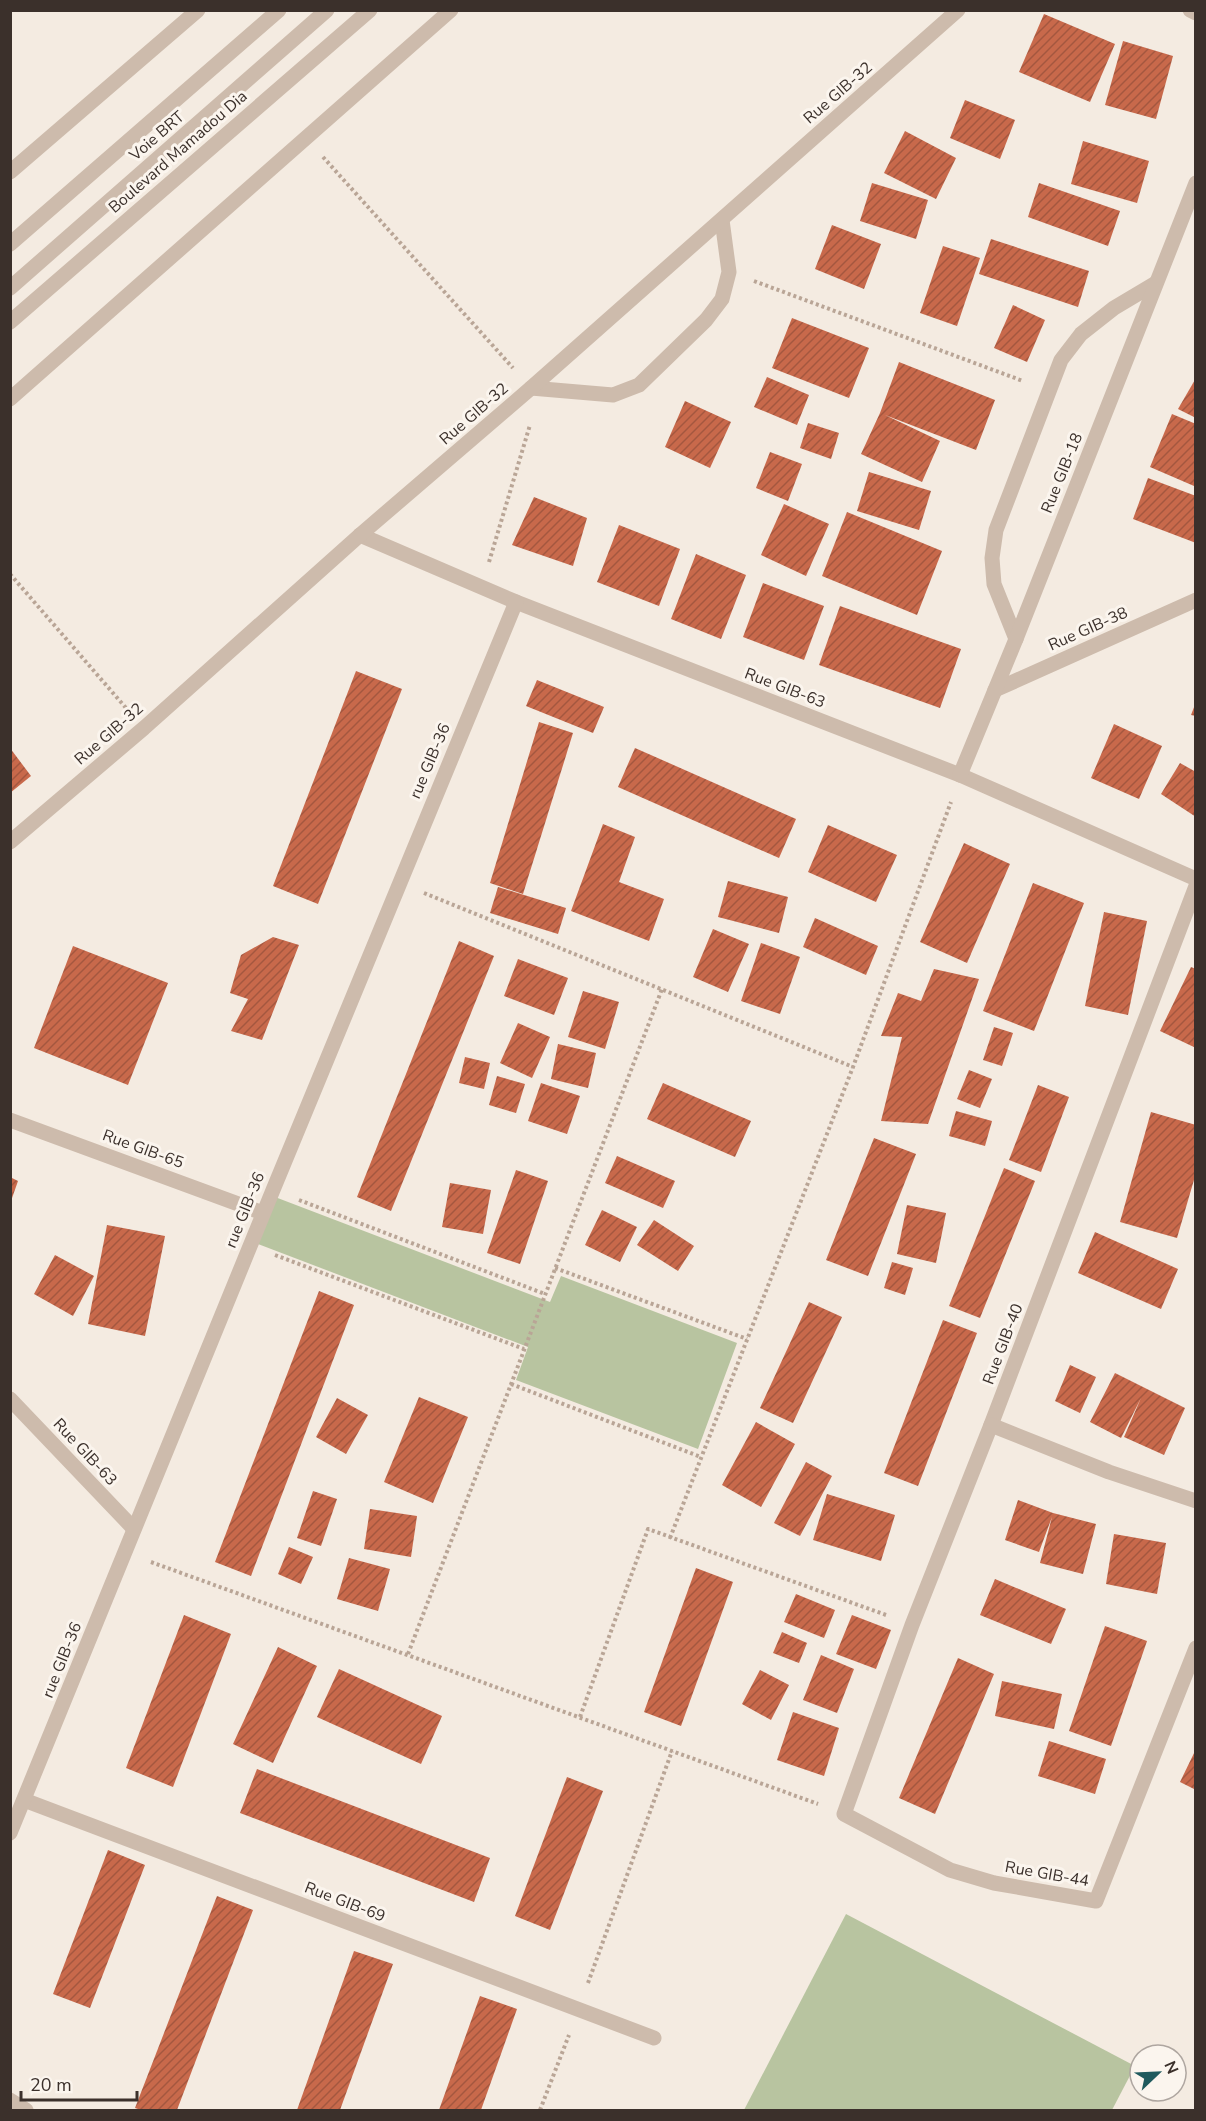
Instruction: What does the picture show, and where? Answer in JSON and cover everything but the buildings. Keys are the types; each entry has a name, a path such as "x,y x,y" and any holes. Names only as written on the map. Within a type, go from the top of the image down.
{"street":[{"path":"10,172 198,10"},
{"path":"10,244 279,10"},
{"name":"Voie BRT","path":"10,288 327,10"},
{"name":"Boulevard Mamadou Dia","path":"10,322 370,10"},
{"path":"10,399 451,10"},
{"name":"Rue GIB-32","path":"10,842 144,728 360,535 531,388 958,10"},
{"path":"1190,10 1196,13"},
{"name":"Rue GIB-18","path":"960,776 1196,183"},
{"path":"531,388 613,395 639,385 711,313 722,299 729,272 722,220"},
{"path":"1016,639 994,584 992,558 996,530 1060,360 1081,334 1114,308 1156,284"},
{"name":"Rue GIB-63","path":"360,535 516,602 960,776 1196,879"},
{"name":"Rue GIB-38","path":"995,690 1196,600"},
{"name":"rue GIB-36","path":"10,1833 516,602"},
{"name":"Rue GIB-40","path":"844,1814 912,1625 991,1425 1196,886"},
{"name":"Rue GIB-65","path":"10,1120 264,1213"},
{"name":"Rue GIB-63","path":"10,1399 134,1529"},
{"path":"991,1425 1109,1472 1196,1502"},
{"name":"Rue GIB-44","path":"844,1814 950,1870 994,1883 1096,1901 1196,1648"},
{"name":"Rue GIB-69","path":"24,1800 654,2038"},
{"path":"10,2100 26,2110"}],"path":[{"path":"307,138 531,388 530,427 481,587"},
{"path":"729,272 1049,390"},
{"path":"10,574 144,728"},
{"path":"670,1538 853,1067 960,776"},
{"path":"399,883 853,1067"},
{"path":"408,1654 662,989"},
{"path":"273,1190 545,1294"},
{"path":"250,1245 524,1349"},
{"path":"555,1268 747,1339"},
{"path":"511,1384 701,1457"},
{"path":"580,1717 648,1529 912,1625"},
{"path":"125,1552 844,1814"},
{"path":"540,2110 672,1750"}],"green space":[{"path":"275,1197 550,1302 561,1276 737,1343 698,1449 516,1380 528,1347 258,1244"},
{"path":"846,1914 1128,2062 1128,2079 1112,2110 744,2110"}]}
